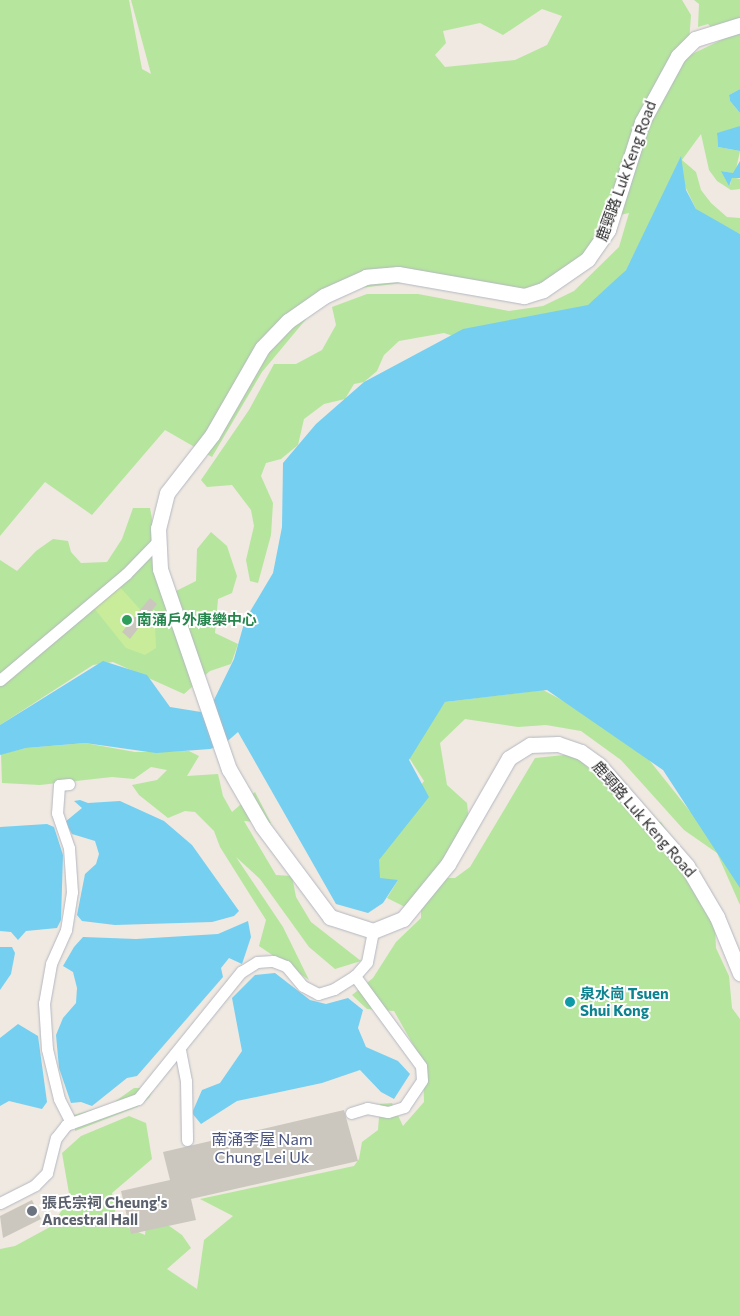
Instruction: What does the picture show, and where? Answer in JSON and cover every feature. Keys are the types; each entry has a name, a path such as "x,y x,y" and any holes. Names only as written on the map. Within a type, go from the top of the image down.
{"street":[{"name":"鹿頸路 Luk Keng Road","path":"740,25 700,37 681,52 646,111 605,237 588,259 547,287 518,296 418,276 377,275 332,292 288,321 262,348 212,435 167,492 158,528 160,569 229,769 262,826 330,917 372,932 394,925 420,902 463,841 509,758 530,745 558,744 581,752 600,765 688,866 717,917 740,973"},
{"path":"0,680 126,574 159,540"},
{"path":"69,784 59,785 57,813 69,848 72,892 66,930 51,964 44,1002 48,1050 59,1099 71,1123"},
{"path":"0,1204 35,1185 47,1173 56,1138 71,1123 138,1099 180,1050 241,972 257,962 273,961 286,966 304,986 318,994 334,989 355,976 367,962 372,932"},
{"path":"351,1113 367,1108 388,1112 404,1107 422,1080 421,1066 355,976"},
{"path":"180,1050 186,1081 187,1140"}],"green space":[{"path":"0,0 129,0 142,69 151,74 131,0 682,0 691,15 688,56 740,31 740,89 729,95 730,101 740,113 740,126 735,131 717,133 718,147 740,151 735,174 722,171 730,185 732,177 740,179 740,189 731,190 717,181 709,170 701,134 682,160 696,172 701,190 711,203 727,217 740,218 740,234 697,211 680,176 679,165 626,270 584,312 469,341 444,333 399,341 384,355 377,371 364,382 354,384 345,399 324,404 304,419 298,445 281,459 266,463 261,476 273,503 271,535 258,583 250,581 246,560 254,526 251,510 232,485 207,487 201,480 249,410 274,364 296,364 322,350 336,325 332,307 367,294 418,294 509,311 543,306 574,291 619,247 629,213 620,215 608,243 552,293 525,296 420,281 342,290 317,306 262,372 212,457 165,430 92,515 45,482 0,536","holes":["542,9 562,16 547,45 515,60 445,67 435,55 446,43 443,31 480,23 503,35"]},
{"path":"694,0 740,0 740,22 713,29 708,24 698,27 699,4"},
{"path":"133,508 150,508 157,546 174,592 196,581 197,549 211,532 227,546 237,576 232,593 218,599 215,633 238,644 231,664 210,671 184,694 113,662 93,665 0,725 0,560 17,571 36,551 53,539 68,541 71,552 81,563 107,562 122,539"},
{"name":"南涌戶外康樂中心","path":"119,586 155,626 156,648 145,655 126,648 94,608"},
{"path":"543,690 630,736 689,810 722,838 740,862 740,905 717,853 684,830 621,760 581,731 546,725 518,727 465,719 440,743 447,785 467,803 470,832 435,878 455,878 470,867 535,758 574,754 614,793 634,819 661,822 714,903 716,948 729,976 732,1008 740,1019 740,1316 0,1316 0,1249 15,1246 50,1227 70,1199 62,1153 81,1136 129,1116 146,1123 152,1159 112,1193 117,1223 145,1235 148,1211 182,1235 191,1248 167,1269 197,1289 204,1240 233,1216 200,1199 354,1166 359,1159 362,1142 378,1130 380,1104 392,1103 403,1126 424,1102 423,1062 394,1011 367,1009 352,995 373,978 396,942 421,918 421,892 405,907 387,898 398,880 379,881 379,860 413,796 424,781 408,756 445,702"},
{"path":"85,743 135,752 189,751 199,756 187,776 218,774 223,796 232,812 255,792 271,823 244,821 276,875 292,876 296,897 311,922 361,961 335,969 309,947 260,879 236,857 283,927 309,980 259,946 266,920 220,847 214,831 195,812 185,811 168,818 139,795 132,785 157,780 167,770 151,767 134,779 112,777 40,785 2,783 1,754 26,748"},
{"path":"134,1088 154,1088 149,1098 137,1107 75,1131 74,1115 110,1105"}],"water":[{"path":"740,89 740,113 730,101 729,95"},
{"path":"740,126 740,151 718,147 717,133"},
{"path":"681,156 686,190 696,209 740,234 740,888 663,770 547,690 445,702 409,760 429,797 379,860 380,878 398,880 383,903 368,913 336,904 238,732 223,745 210,749 156,753 85,743 26,748 0,755 0,725 103,661 147,675 170,707 201,712 210,708 234,659 245,620 273,573 282,527 283,463 316,424 364,382 463,329 588,305 626,270"},
{"path":"740,161 740,178 732,178 729,186 721,171 733,173"},
{"path":"80,800 88,803 120,801 164,821 192,845 239,911 234,916 212,922 115,925 82,921 77,915 85,874 96,864 99,854 95,841 72,834 65,822 82,808 74,801"},
{"path":"47,824 54,827 63,855 61,920 57,928 26,931 18,940 11,932 0,931 0,827"},
{"path":"248,921 251,937 242,964 229,958 221,968 223,977 137,1076 127,1078 92,1106 81,1102 71,1103 59,1068 56,1035 63,1018 76,1003 77,988 73,972 63,966 74,947 83,937 136,939 218,934"},
{"path":"0,947 12,947 15,953 11,974 0,990"},
{"path":"275,973 310,1000 326,1004 348,998 363,1010 358,1028 366,1047 398,1061 410,1074 394,1099 381,1092 360,1070 322,1083 237,1101 201,1124 192,1113 202,1090 220,1083 242,1051 232,998 255,975"},
{"path":"18,1024 38,1036 47,1102 42,1109 9,1101 0,1106 0,1038"}],"building":[{"path":"150,598 157,604 130,639 122,632"},
{"path":"344,1110 358,1161 191,1199 196,1220 131,1234 121,1191 170,1180 163,1152"},
{"path":"32,1200 41,1219 3,1238 0,1216"}],"place":[{"name":"南涌戶外康樂中心","path":"127,620"},
{"name":"泉水崗 Tsuen Shui Kong","path":"570,1002"},
{"name":"張氏宗祠 Cheung's Ancestral Hall","path":"32,1211"}],"district":[{"name":"南涌李屋 Nam Chung Lei Uk","path":"262,1148"}]}
